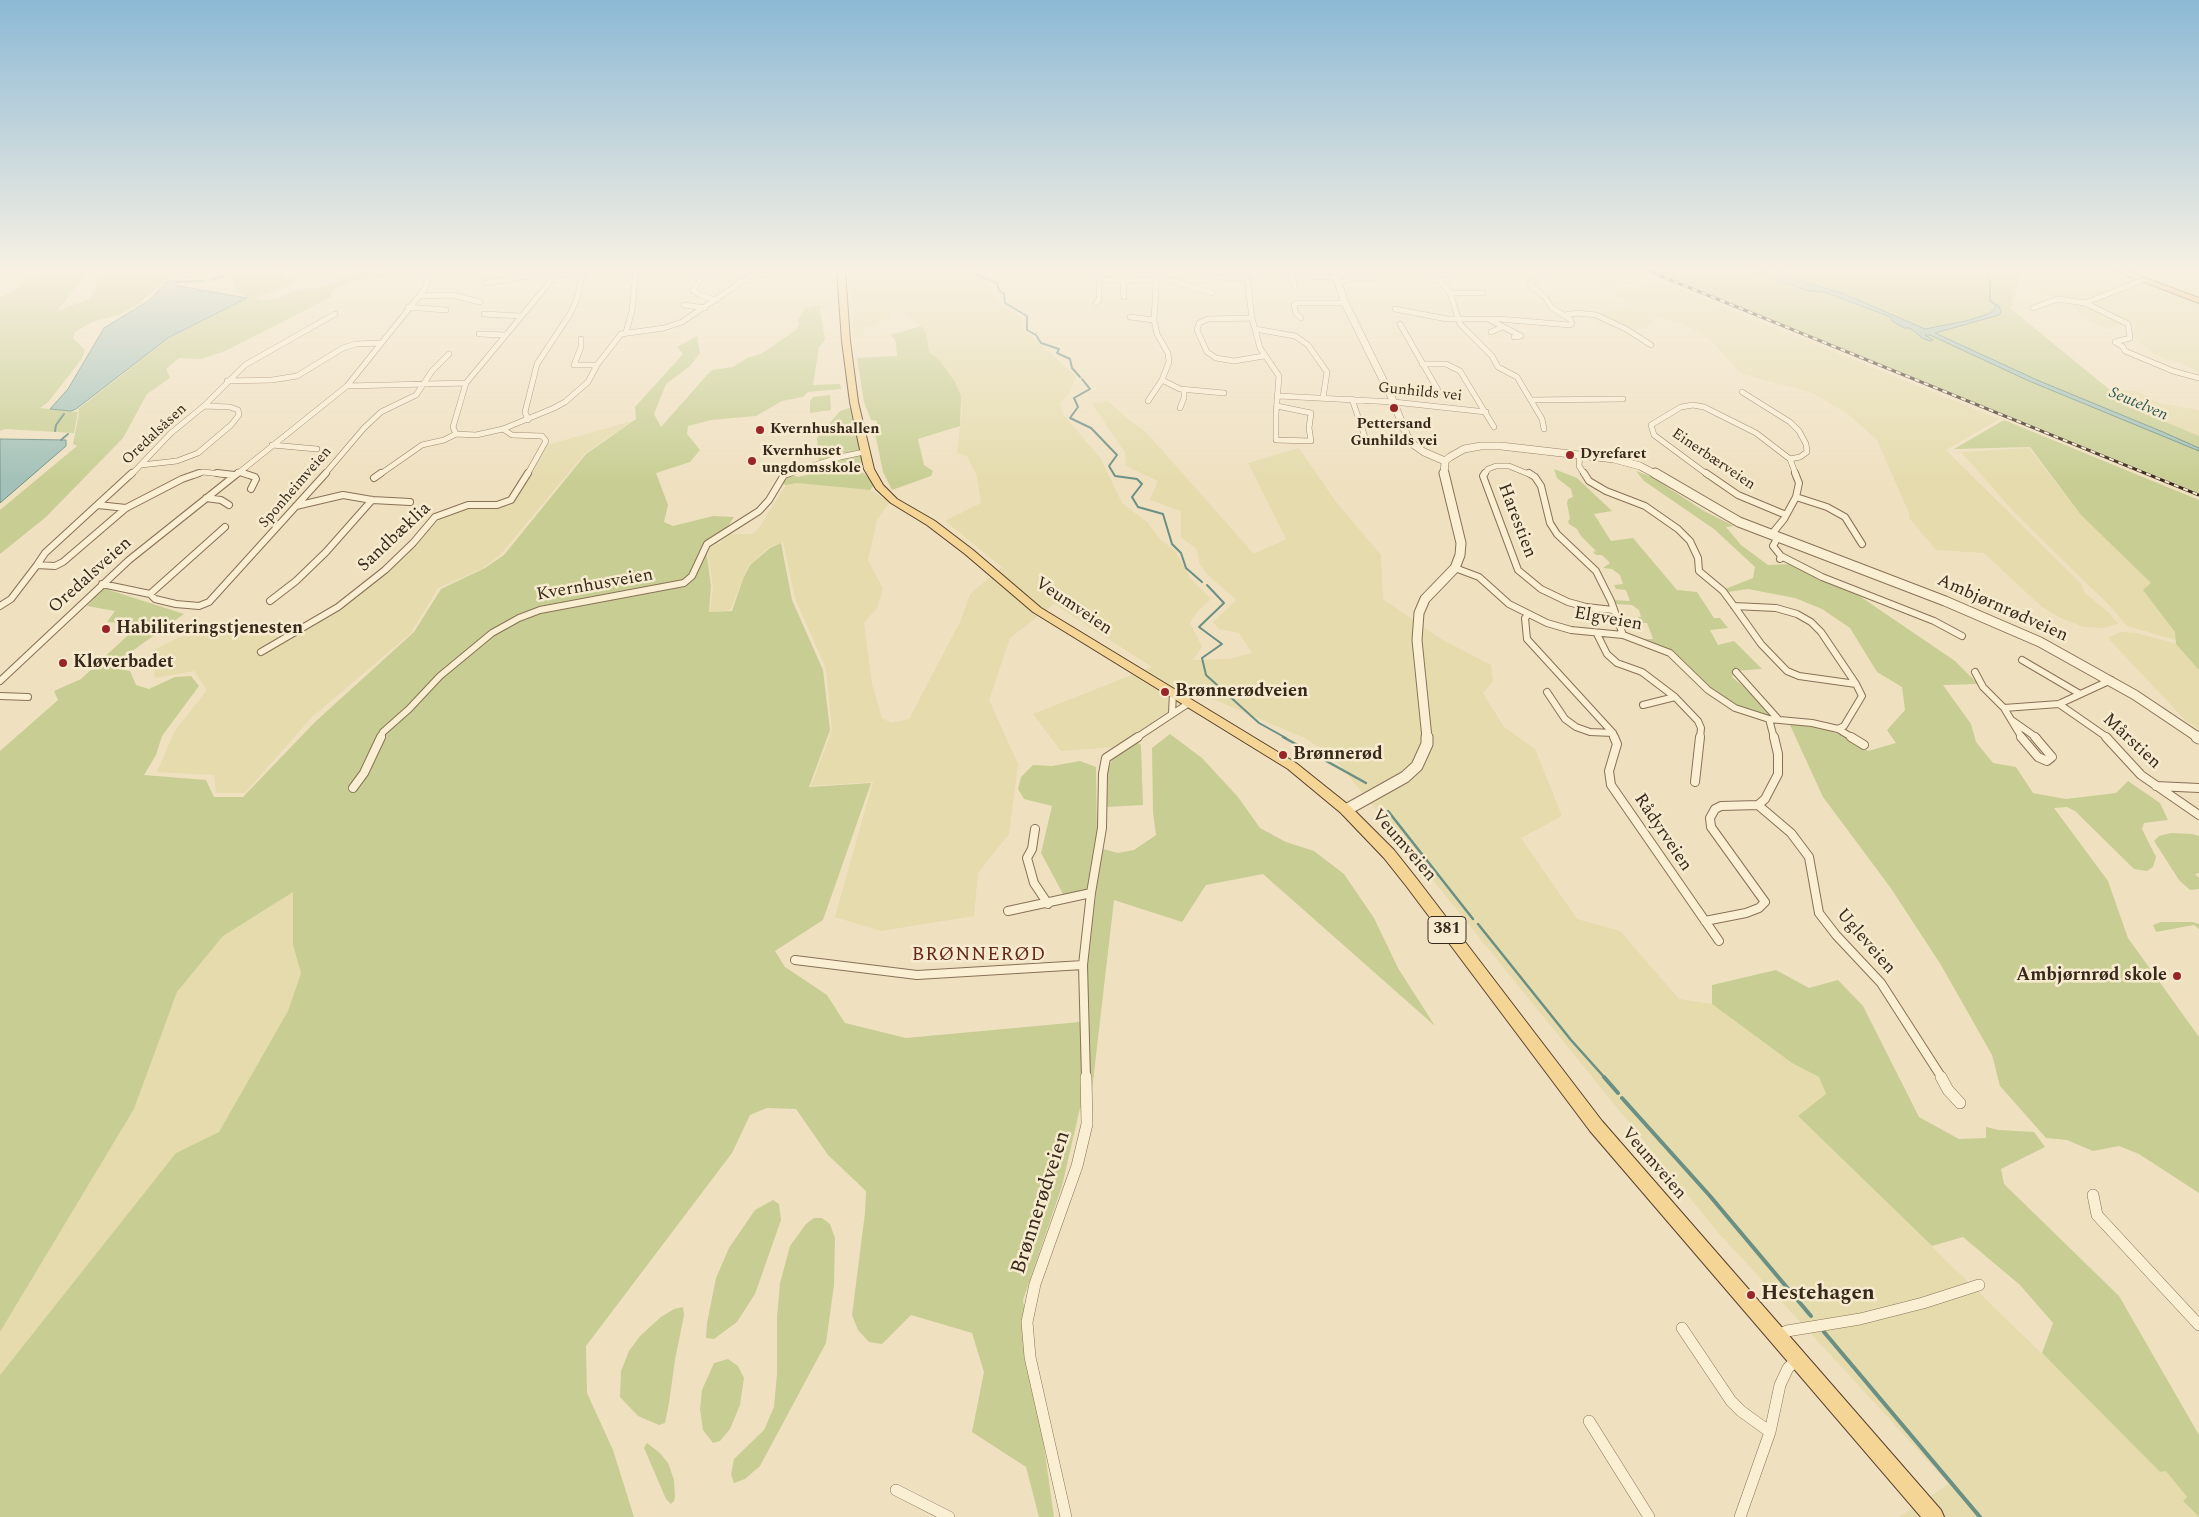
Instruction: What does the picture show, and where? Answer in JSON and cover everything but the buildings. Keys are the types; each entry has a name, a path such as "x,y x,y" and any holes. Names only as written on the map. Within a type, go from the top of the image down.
{"main road":[{"name":"Veumveien","path":"847,341 864,452 874,480 894,501 930,523 969,552 1037,610 1292,766 1346,810 1412,883 1596,1126 1934,1517"}],"street":[{"name":"Oredalsåsen","path":"0,606 11,599 45,553 141,465 171,434 204,406 227,381 245,366 289,341"},
{"path":"456,434 453,427 466,383 500,341"},
{"path":"528,420 525,412 537,364 551,341"},
{"path":"581,341 574,365 597,365"},
{"path":"374,478 422,445 444,440 456,434 476,435 503,430 565,402 588,382 597,365 615,341"},
{"path":"1148,401 1162,380 1169,358 1161,341"},
{"path":"1202,341 1207,352 1216,358 1234,360 1264,356"},
{"path":"1259,341 1264,356 1279,376 1277,406 1277,441 1311,441 1309,428 1311,412 1277,406"},
{"path":"1302,341 1308,345 1327,372 1323,398"},
{"path":"1346,810 1405,777 1417,766 1424,755 1427,744 1427,723 1417,640 1419,613 1425,600 1455,568 1460,555 1461,543 1443,471 1445,461 1424,452 1410,440 1400,424 1394,402 1364,341"},
{"path":"1409,341 1438,392"},
{"path":"1475,341 1492,357 1498,367 1518,377 1542,419 1544,429"},
{"path":"1644,341 1651,345"},
{"path":"2120,341 2115,342 2124,348 2125,351 2199,378"},
{"path":"227,381 272,380 297,376 343,348 356,344 380,343"},
{"name":"Oredalsveien","path":"0,681 102,584 206,498 347,386 380,343"},
{"name":"Sponheimveien","path":"102,584 150,594 155,599 176,604 199,606 209,602 364,428 381,412 416,395 432,371 450,354"},
{"path":"1422,364 1446,364 1458,369 1466,378 1494,427"},
{"path":"1162,380 1184,389 1224,393"},
{"path":"347,386 425,382 466,383"},
{"path":"1180,408 1184,398 1184,389"},
{"path":"1742,392 1790,422 1799,431 1806,444 1806,452 1800,457 1790,459 1799,483 1796,497 1775,536 1773,546 1780,559 1830,581 1934,621 1962,636"},
{"name":"Gunhilds vei","path":"1279,396 1394,402 1486,412"},
{"name":"Gunhilds vei","path":"1352,399 1366,440"},
{"path":"1531,400 1622,399"},
{"name":"Einerbærveien","path":"1786,515 1738,496 1676,453 1654,435 1651,425 1681,407 1693,405 1708,409 1756,434 1790,459"},
{"path":"141,465 177,461 198,453 232,425 239,416 238,410 230,407 204,406"},
{"name":"Sandbæklia","path":"261,652 338,607 385,570 413,543 435,517 468,505 497,505 510,500 532,470 546,441 542,436 512,435 503,430"},
{"path":"272,445 316,449"},
{"name":"Ambjørnrødveien","path":"1445,461 1464,449 1481,446 1501,446 1580,454 1614,459 1640,466 1662,477 1712,508 1775,536 2002,624 2111,680 2199,738"},
{"name":"Kvernhusveien","path":"353,788 364,773 383,732 447,671 492,633 540,610 684,584 692,576 707,544 759,511 784,474 840,456 864,452"},
{"path":"1580,454 1580,466 1589,481 1606,492 1645,506 1678,529 1690,541 1698,558 1699,571 1723,591 1761,644 1787,671 1799,676 1856,684"},
{"name":"Harestien","path":"1613,610 1586,607 1568,602 1541,589 1518,570 1506,544 1483,476 1488,469 1496,466 1509,466 1535,477 1541,486 1550,523 1557,534 1596,571 1611,601 1623,636"},
{"path":"37,565 54,566 63,562 126,508 194,474 203,472 254,477 256,479 251,489"},
{"path":"296,506 343,496 410,502"},
{"path":"1796,497 1826,507 1845,517 1862,544"},
{"path":"206,498 220,500 229,505"},
{"path":"270,601 296,581 326,552 372,500"},
{"path":"98,505 126,508"},
{"path":"150,594 225,527"},
{"name":"Elgveien","path":"1455,568 1479,577 1509,604 1528,615 1571,630 1623,636 1648,643 1670,653 1722,700 1752,715 1812,723 1838,729 1864,745"},
{"path":"1734,606 1776,608 1797,614 1811,622 1821,632 1862,696 1844,726 1838,729"},
{"path":"1528,615 1525,618 1527,639 1613,733"},
{"path":"1597,634 1607,654 1617,663 1642,672 1675,698 1698,721 1700,728 1695,782"},
{"path":"2022,660 2080,694"},
{"path":"1705,921 1746,913 1759,908 1764,902 1711,826 1710,818 1716,809 1721,806 1758,804 1765,799 1778,774 1774,719 1766,704 1744,683 1736,672"},
{"path":"1975,672 1983,687 2004,708 2012,721 2022,737 2038,757 2047,761 2052,757 2036,738 2012,721"},
{"path":"2004,708 2059,704 2111,680"},
{"path":"1547,692 1566,720 1576,727 1590,732 1613,733"},
{"path":"1172,713 1173,693"},
{"path":"0,696 28,697"},
{"path":"1643,706 1675,698"},
{"name":"Brønnerødveien","path":"1066,1517 1030,1356 1027,1322 1035,1284 1077,1166 1086,1132 1088,1100 1083,965 1090,893 1102,828 1103,774 1106,758 1189,703"},
{"name":"Mårstien","path":"2059,704 2104,734 2141,775 2199,815"},
{"name":"Rådyrveien","path":"1613,733 1617,744 1609,771 1611,786 1719,941"},
{"name":"Mårstien","path":"2156,786 2199,788"},
{"name":"Ugleveien","path":"1758,804 1791,834 1808,857 1819,913 1836,936 1881,983 1936,1067 1948,1090 1960,1104"},
{"path":"1035,829 1032,849 1027,858 1034,883 1048,904"},
{"path":"1008,911 1048,904 1090,893"},
{"path":"795,960 917,975 1083,965"},
{"path":"2093,1195 2097,1215 2199,1325"},
{"path":"1778,1335 1786,1331 1860,1319 1923,1304 1980,1285"},
{"path":"1682,1328 1700,1358 1731,1401 1741,1411 1770,1432"},
{"path":"1740,1517 1770,1432 1784,1374 1798,1359"},
{"path":"1589,1421 1649,1517"},
{"path":"896,1490 949,1517"}],"shaded area":[{"path":"928,341 1036,341 1076,376 1069,394 1060,403 1062,413 1101,459 1122,503 1148,523 1160,539 1176,552 1190,578 1211,599 1197,612 1190,623 1202,647 1193,660 1229,659 1252,653 1239,633 1219,629 1213,622 1236,600 1208,575 1199,563 1197,549 1181,538 1181,511 1150,500 1158,481 1126,466 1125,452 1092,404 1108,401 1129,420 1145,431 1254,554 1286,539 1248,463 1299,448 1336,502 1381,555 1383,599 1441,639 1491,665 1493,681 1483,693 1504,727 1535,749 1562,816 1521,838 1577,919 1620,931 1679,999 1712,1004 1792,1063 1819,1077 1826,1094 1798,1116 2084,1395 2160,1472 2166,1470 2187,1497 2183,1501 2198,1517 1899,1517 1949,1484 1715,1229 1335,759 1307,739 1196,692 1116,747 1061,751 1033,714 1152,667 1054,604 1010,638 989,700 1018,764 1009,834 978,873 974,916 881,931 835,917 873,782 811,786 832,730 826,669 795,598 783,542 769,547 749,565 730,610 710,612 713,586 707,548 720,543 725,534 753,534 759,528 786,485 797,483 870,490 890,502 877,520 868,560 883,589 877,608 864,623 872,684 882,718 891,723 909,719 960,622 970,594 1002,567 945,521 981,503 977,476 967,456 957,453 962,411 961,396 940,361 929,352"},
{"path":"1711,341 1807,341 1999,419 1946,450 2081,584 2084,592 2109,613 2118,624 2103,628 2083,627 2059,617 2042,607 1984,553 1936,550 1909,518 1909,513 1877,440 1847,413 1810,392 1742,374"},
{"path":"2138,341 2199,341 2199,373 2182,364 2155,355"},
{"path":"2112,391 2137,391 2159,403 2199,410 2199,438 2153,419 2116,400"},
{"path":"632,421 584,454 501,554 483,568 438,588 411,633 311,718 245,793 216,793 214,775 157,772 174,732 207,690 194,671 155,678 150,652 177,638 251,623 283,640 320,621 392,568 442,517 467,506 510,506 547,445"},
{"path":"2029,448 2081,515 2151,583 2144,590 2175,632 2176,640 2127,626 2110,606 2016,514 1961,452"},
{"path":"2120,632 2137,633 2176,644 2199,670 2199,729 2185,720 2108,638"},
{"path":"293,891 293,945 301,973 288,1011 219,1132 176,1153 0,1375 0,1332 134,1109 177,992 223,936"}],"green space":[{"path":"0,341 76,341 85,350 81,360 48,402 40,408 78,412 74,433 5,429 0,431"},
{"path":"166,341 245,341 225,351 201,359 179,358 166,369 170,378 147,394 123,438 46,517 0,554 0,510 77,446 73,444 79,414 78,409"},
{"path":"688,341 698,341 700,353 690,366 666,384 654,414 661,427 712,370 733,367 747,358 761,354 780,341 824,341 819,347 813,385 840,384 841,389 808,392 803,397 782,401 756,416 711,420 688,426 687,434 700,450 690,462 656,473 668,505 664,522 673,526 713,516 734,517 717,543 706,548 711,586 709,612 732,611 750,565 770,548 781,543 792,600 823,670 830,730 809,787 871,783 823,920 775,951 785,967 827,995 845,1023 906,1038 1080,1022 1096,895 1063,894 1041,853 1052,806 1024,799 1018,789 1021,777 1033,765 1052,766 1080,761 1096,767 1097,841 1103,849 1118,853 1134,850 1156,835 1153,812 1152,748 1170,734 1202,758 1238,797 1260,828 1286,842 1314,851 1344,874 1374,918 1398,968 1435,1026 1263,874 1206,885 1182,922 1114,900 1091,1099 1080,1108 1062,1186 1023,1300 1054,1517 1039,1517 1026,1467 972,1432 984,1372 972,1333 911,1315 882,1344 869,1342 858,1330 852,1315 866,1191 828,1155 796,1109 767,1108 750,1115 732,1153 586,1346 587,1393 613,1450 634,1517 0,1517 0,1375 176,1153 219,1132 288,1011 301,973 293,945 293,892 223,936 177,992 134,1109 0,1332 0,751 58,700 54,691 81,679 140,624 107,622 115,611 87,606 103,588 184,614 110,667 130,671 136,685 149,689 175,677 191,676 199,686 162,736 156,755 144,775 206,780 214,797 243,797 315,722 414,632 441,589 485,568 504,555 586,454 636,419 635,407 683,354 677,347"},
{"path":"928,341 929,352 940,361 955,382 961,396 960,426 918,439 924,465 933,471 931,476 892,490 883,472 875,433 877,421 871,420 864,402 857,358 897,356 896,342"},
{"path":"1824,341 2050,341 2132,408 2199,436 2199,493"},
{"path":"830,395 831,410 810,413 810,401 813,397"},
{"path":"853,407 861,458 860,471 874,485 870,490 797,483 786,485 781,483 790,474 798,477 811,474 819,465 817,438 840,411"},
{"path":"2004,420 2199,500 2199,670 2176,644 2175,632 2143,590 2151,583 2081,515 2030,447 1954,449"},
{"path":"1554,469 1577,478 1612,511 1594,514 1611,541 1633,538 1677,590 1697,592 1714,618 1720,618 1728,628 1710,630 1718,645 1734,641 1762,669 1734,671 1732,677 1765,705 1773,716 1736,706 1720,696 1673,652 1640,639 1653,639 1647,623 1643,623 1639,619 1638,617 1641,617 1639,610 1632,605 1615,604 1614,600 1630,601 1626,590 1616,589 1614,585 1623,584 1620,575 1612,569 1603,568 1610,563 1602,555 1596,555 1593,552 1596,551 1581,536 1577,529 1569,524 1567,503 1568,499 1573,497 1571,489 1557,478"},
{"path":"1636,471 1652,477 1704,511 1734,526 1726,527 1741,545 1768,565 1793,564 1858,595 1955,661 1978,684 1943,685 1971,724 1976,742 1993,763 2016,767 2033,793 2066,799 2116,793 2128,781 2160,803 2168,820 2144,823 2142,829 2156,857 2153,867 2147,871 2134,869 2075,811 2067,807 2054,808 2108,881 2128,938 2199,1037 2199,1193 2139,1154 2119,1146 2093,1151 2067,1140 2046,1138 2000,1086 1992,1055 1941,965 1890,887 1823,797 1789,723 1818,726 1843,736 1868,751 1896,743 1887,730 1905,710 1902,687 1877,672 1850,628 1822,609 1795,598 1748,589 1728,592 1725,589 1753,578 1755,567 1714,529 1644,481"},
{"path":"1134,740 1141,745 1143,805 1107,807 1107,771 1119,751"},
{"path":"2171,833 2199,836 2199,873 2195,874 2199,878 2199,889 2190,890 2179,880 2154,841 2159,836"},
{"path":"2161,922 2193,922 2199,924 2199,929 2194,925 2156,932 2153,925"},
{"path":"1776,970 1809,988 1838,980 1863,1006 1919,1117 1959,1139 1986,1138 1986,1127 1999,1130 2034,1132 2045,1147 2001,1169 2004,1184 2119,1296 2199,1435 2199,1517 2183,1501 2187,1497 2166,1471 2160,1472 2042,1353 2053,1323 2020,1285 1963,1237 1932,1246 1798,1116 1826,1094 1819,1077 1792,1063 1712,1004 1712,985"},
{"path":"773,1200 779,1204 781,1220 755,1294 737,1322 714,1339 706,1338 716,1278 729,1248 755,1210"},
{"path":"814,1218 822,1218 830,1224 835,1238 834,1285 826,1343 760,1466 745,1479 734,1483 731,1474 734,1459 764,1430 774,1407 780,1283 790,1246 806,1224"},
{"path":"683,1307 684,1315 665,1423 659,1425 638,1416 620,1397 621,1371 629,1351 640,1336 661,1317 674,1309"},
{"path":"728,1359 738,1366 744,1378 740,1405 730,1429 720,1441 713,1443 703,1430 700,1409 702,1390 714,1363"},
{"path":"647,1443 660,1453 668,1463 674,1480 675,1497 671,1504 666,1499 644,1448"}],"water":[{"path":"96,341 164,341 76,409 71,411 50,409 68,389"},
{"path":"1942,341 1952,341 2037,380 2199,448 2199,451 2029,381"},
{"path":"0,439 66,440 66,446 0,503"}],"waterway":[{"path":"1040,341 1059,349 1057,353 1070,359 1072,368 1080,377"},
{"path":"1082,379 1090,389 1074,398 1078,407 1070,418 1091,428 1117,455 1109,466 1115,476 1137,479 1142,484 1132,497 1138,507 1163,514 1172,544 1181,553 1186,568 1202,582"},
{"path":"55,431 56,425 64,414"},
{"path":"61,440 68,434"},
{"path":"1207,585 1224,603 1199,627 1222,644 1202,658 1206,675 1259,723 1286,738"},
{"path":"1283,737 1366,783"},
{"path":"1388,811 1473,919"},
{"path":"1478,924 1571,1040 1605,1078"},
{"path":"1604,1077 1618,1093"},
{"path":"1622,1098 1710,1196 1811,1316"},
{"path":"1824,1332 1980,1517"}],"railway":[{"path":"1820,341 2199,495"}],"place":[{"name":"Pettersand Gunhilds vei","path":"1394,408"},
{"name":"Kvernhushallen","path":"760,430"},
{"name":"Dyrefaret","path":"1570,455"},
{"name":"Kvernhuset ungdomsskole","path":"752,461"},
{"name":"Habiliteringstjenesten","path":"106,629"},
{"name":"Kløverbadet","path":"63,663"},
{"name":"Brønnerødveien","path":"1165,692"},
{"name":"Brønnerød","path":"1283,755"},
{"name":"Ambjørnrød skole","path":"2177,976"},
{"name":"Hestehagen","path":"1751,1295"}],"district":[{"name":"BRØNNERØD","path":"979,956"}],"water label":[{"name":"Seutelven","path":"2138,405"}]}
